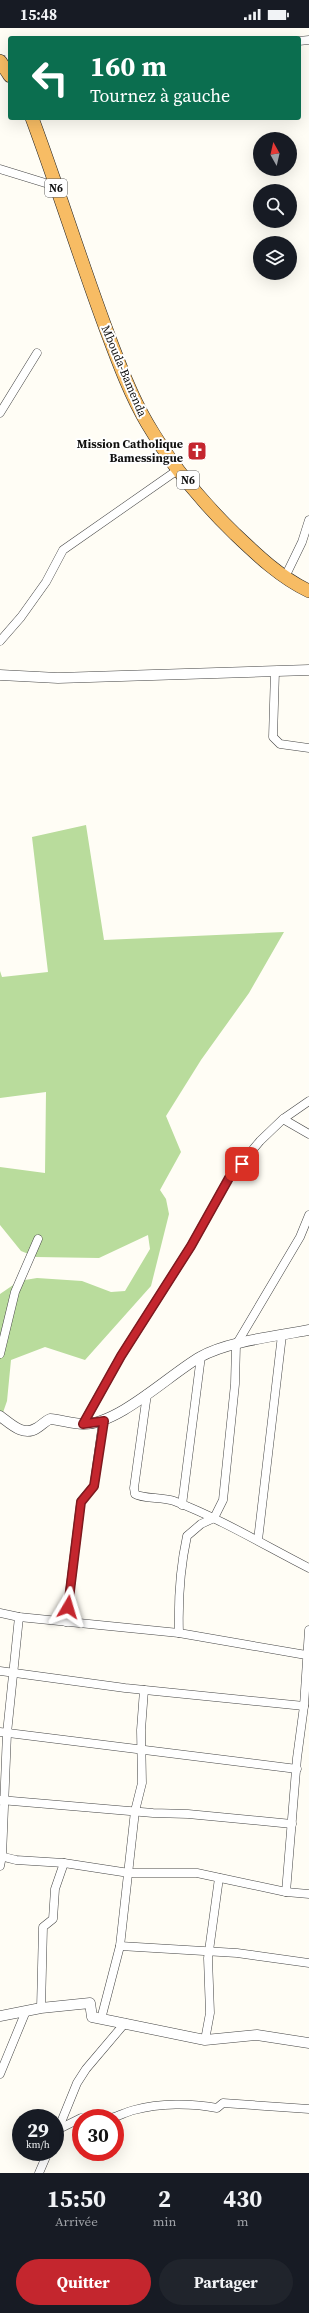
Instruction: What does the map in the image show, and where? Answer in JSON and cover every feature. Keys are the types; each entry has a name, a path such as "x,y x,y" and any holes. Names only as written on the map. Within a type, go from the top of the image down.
{"highway":[{"path":"0,61 8,73"},
{"name":"Mbouda-Bamenda","path":"34,120 79,258 131,392 147,424 179,469 225,524 253,552 285,577 309,591"}],"street":[{"path":"0,169 55,186"},
{"path":"0,413 37,353"},
{"path":"0,641 33,600 63,550 179,469"},
{"path":"285,577 302,542 309,520"},
{"path":"0,675 58,678 309,670"},
{"path":"276,671 273,737 280,744 309,748"},
{"path":"83,1424 121,1356 191,1246 229,1178 260,1141 283,1119 309,1101"},
{"path":"283,1119 301,1127 309,1134"},
{"path":"178,1633 178,1599 186,1536 201,1524 214,1518 223,1500 235,1384 236,1344 300,1237 309,1215"},
{"path":"300,1237 309,1234"},
{"path":"0,1354 15,1292 38,1239"},
{"path":"0,1416 13,1427 25,1431 36,1429 50,1419 83,1424 104,1421 147,1394 201,1356 236,1344 309,1330"},
{"path":"258,1540 282,1335"},
{"path":"182,1505 201,1356"},
{"path":"147,1394 134,1492 139,1496 159,1497 214,1518 309,1568"},
{"path":"66,1622 81,1502 94,1486 104,1421"},
{"path":"0,1613 19,1617 178,1633 233,1641 306,1655"},
{"path":"0,1866 3,1733 13,1673 19,1617"},
{"path":"286,1892 304,1706 306,1655 309,1630"},
{"path":"0,1672 144,1690 304,1706"},
{"path":"101,2020 120,1946 135,1811 142,1783 141,1730 144,1690"},
{"path":"3,1733 297,1769"},
{"path":"2,1800 188,1814 292,1824"},
{"path":"1,1856 16,1860 64,1863 129,1873 197,1873 286,1892 309,1894"},
{"path":"41,2008 43,1927 53,1919 55,1889 64,1863"},
{"path":"205,2040 210,2013 210,1952 220,1878"},
{"path":"120,1946 210,1952 309,1963"},
{"path":"0,2016 41,2008 90,2002 92,2017 101,2020 125,2023 205,2040 258,2035 309,2043"},
{"path":"0,2074 26,2011"},
{"path":"64,2116 77,2083 86,2068 125,2023"},
{"path":"124,2113 134,2110 167,2105 202,2105 217,2108 223,2103 309,2109"},
{"path":"39,2173 44,2161"}],"green space":[{"path":"86,825 104,940 284,932 249,993 201,1060 166,1116 181,1152 160,1190 166,1199 169,1214 151,1286 85,1360 45,1347 11,1360 7,1401 0,1421 0,1294 19,1281 37,1278 82,1281 111,1292 125,1291 150,1249 148,1235 99,1258 36,1257 21,1251 0,1225 0,1167 45,1173 46,1092 0,1098 0,971 2,977 48,972 32,837"}],"place":[{"name":"Mission Catholique Bamessingue","path":"197,451"}],"route":[{"path":"68,1607 81,1502 82,1498 90,1492 94,1486 104,1421 83,1424 104,1389 121,1356 191,1246 213,1204 229,1178 242,1164"}]}
